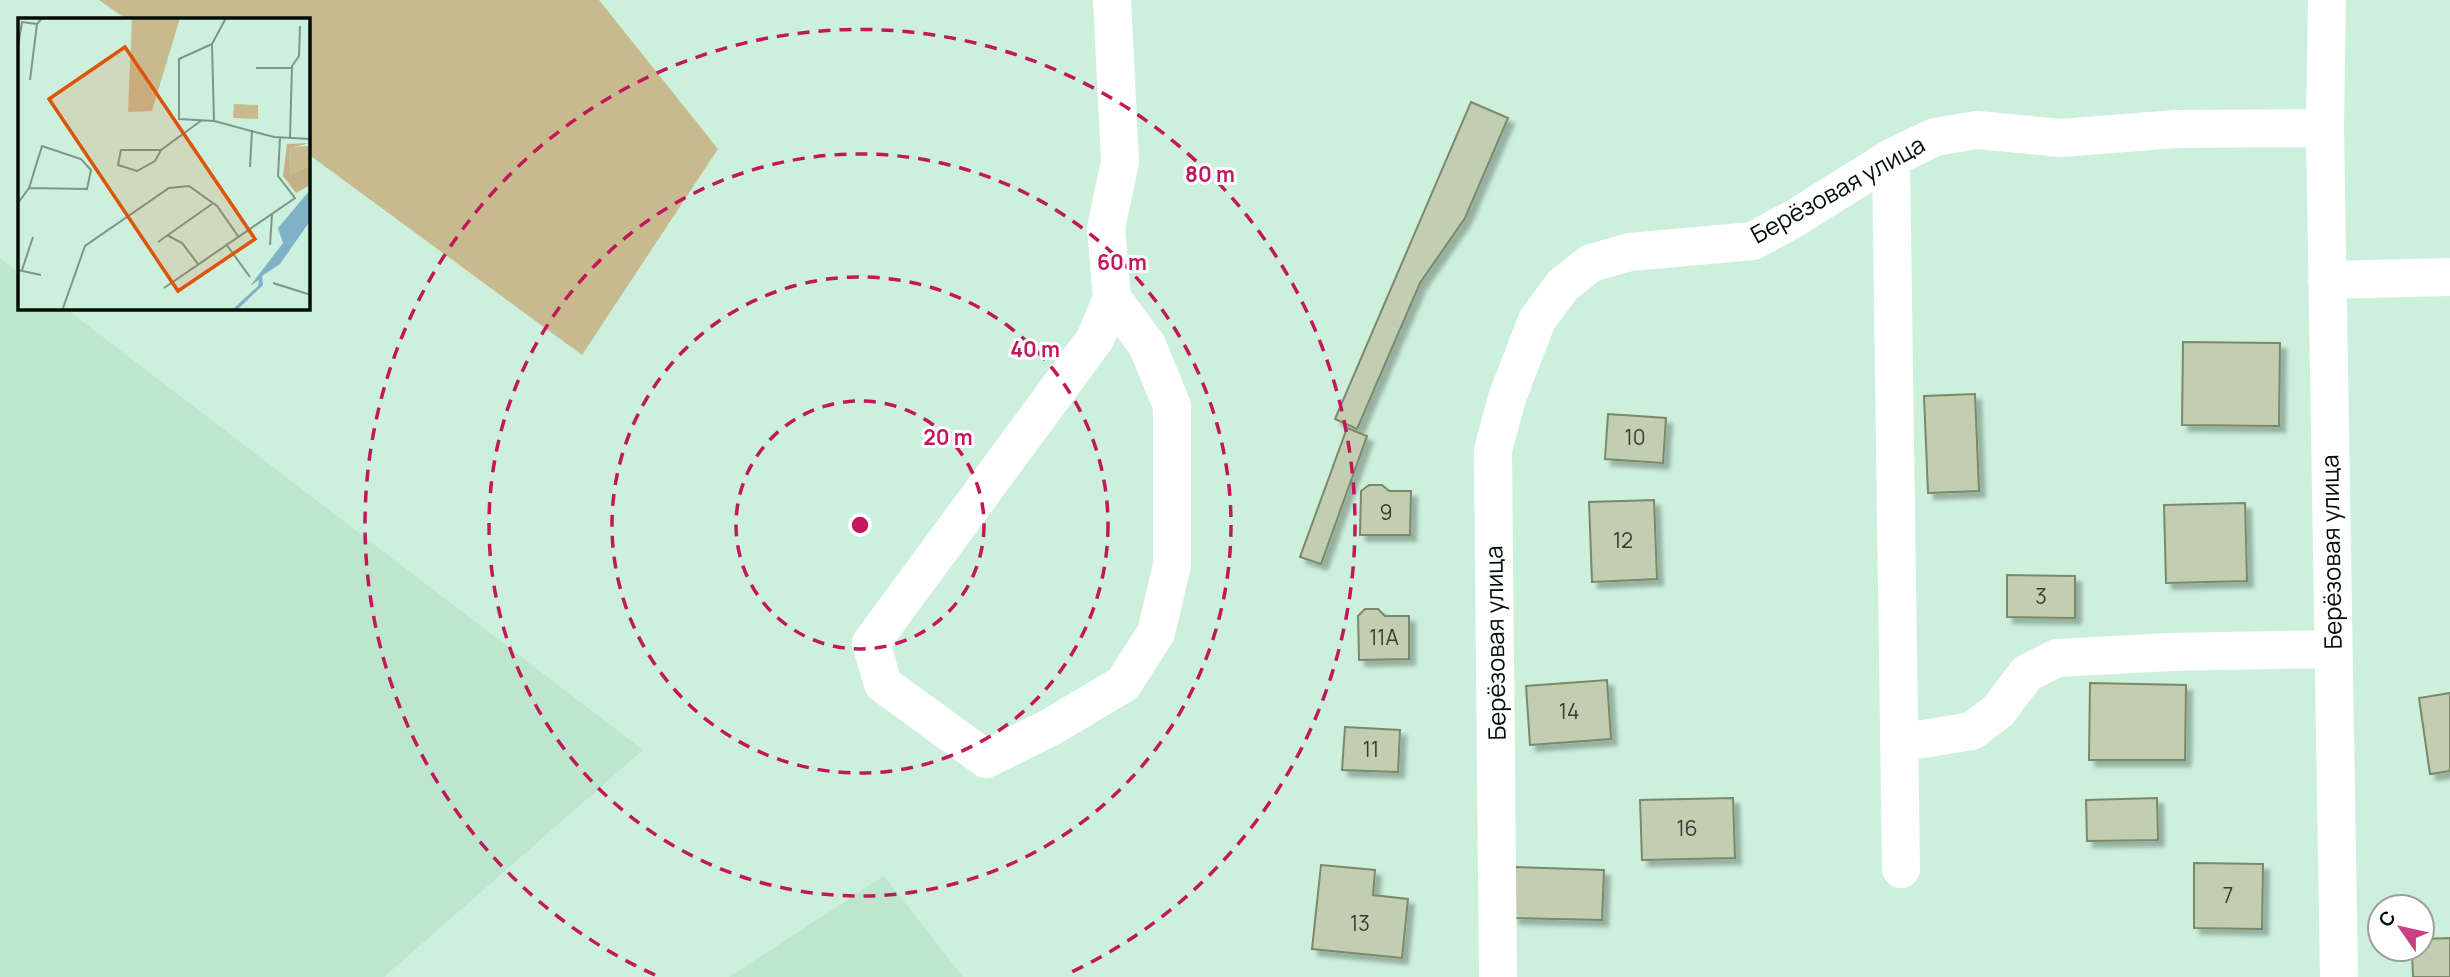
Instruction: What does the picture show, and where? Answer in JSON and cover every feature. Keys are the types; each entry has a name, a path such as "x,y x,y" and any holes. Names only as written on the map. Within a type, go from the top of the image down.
{"street":[{"path":"1112,0 1120,162 1106,228 1112,298 1095,339 872,643 883,684 986,760 1051,727 1123,684 1156,633 1172,565 1172,406 1147,345 1112,298"},
{"name":"Берёзовая улица","path":"2327,0 2325,128 2339,977"},
{"name":"Берёзовая улица","path":"1498,977 1493,450 1507,398 1537,320 1563,285 1591,262 1630,252 1753,241 1891,158 1935,137 1977,131 2061,138 2176,129 2325,128"},
{"path":"1891,158 1901,869"},
{"path":"2328,280 2450,277"},
{"path":"1899,743 1972,731 1998,711 2027,673 2057,658 2170,652 2333,649"}],"shaded area":[{"path":"99,0 599,0 718,149 582,355 310,155 310,18 125,18"},
{"path":"0,258 18,272 18,310 68,310 643,750 384,977 0,977"},
{"path":"884,876 963,977 729,977"}],"building":[{"path":"1471,102 1508,118 1465,218 1420,283 1357,429 1335,419"},
{"path":"2183,342 2280,343 2279,426 2182,425"},
{"path":"1975,394 1979,491 1928,493 1924,396"},
{"path":"1608,414 1666,418 1663,463 1605,459"},
{"path":"1347,428 1367,436 1321,564 1300,557"},
{"path":"1369,485 1382,485 1389,491 1411,491 1410,535 1360,535 1361,491"},
{"path":"1654,500 1657,579 1592,582 1589,502"},
{"path":"2245,503 2247,581 2166,583 2164,505"},
{"path":"2007,575 2075,576 2075,618 2007,617"},
{"path":"1365,609 1378,609 1385,616 1409,616 1409,659 1359,660 1358,616"},
{"path":"1607,680 1611,739 1530,745 1526,686"},
{"path":"2090,683 2186,685 2185,760 2089,760"},
{"path":"2450,693 2450,771 2430,774 2419,698"},
{"path":"1345,727 1400,730 1398,772 1342,770"},
{"path":"1733,798 1735,858 1642,860 1640,800"},
{"path":"2157,798 2158,840 2087,841 2086,800"},
{"path":"2194,863 2263,864 2262,929 2194,928"},
{"path":"1321,865 1375,870 1373,895 1408,899 1402,958 1312,949"},
{"path":"1515,867 1604,870 1602,920 1513,918"},
{"path":"2436,938 2450,938 2450,977 2413,977 2412,963 2436,963"}]}
